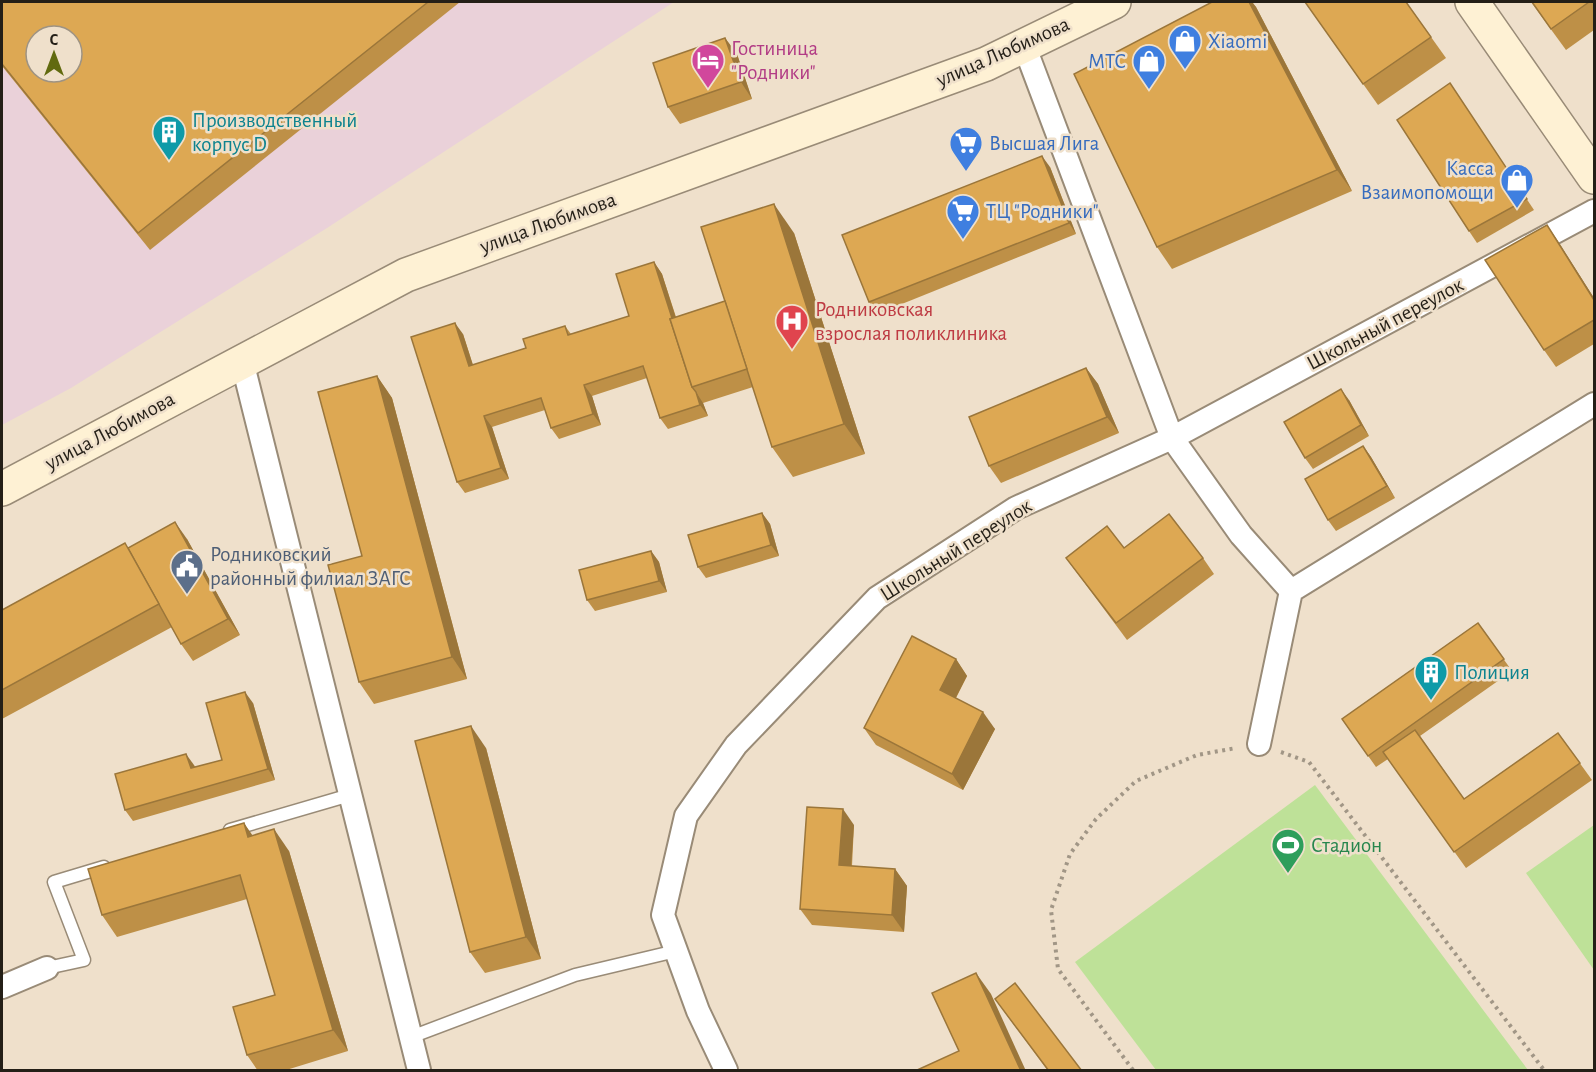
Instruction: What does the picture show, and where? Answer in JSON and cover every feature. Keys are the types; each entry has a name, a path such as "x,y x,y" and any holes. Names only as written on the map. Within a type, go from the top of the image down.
{"main road":[{"name":"улица Любимова","path":"2,489 406,275 986,64 1114,2"},
{"path":"1472,2 1594,177"}],"street":[{"path":"1024,45 1172,438 1241,535 1291,591"},
{"name":"Школьный переулок","path":"726,1071 698,1011 663,915 686,816 736,744 877,598 1016,508 1172,438 1594,211"},
{"path":"242,361 419,1071"},
{"path":"1259,744 1291,591 1594,404"},
{"path":"2,987 47,968"}],"lane":[{"path":"213,835 350,795"},
{"path":"47,968 84,960 54,882 111,865"},
{"path":"411,1037 575,975 676,951"}],"path":[{"path":"1132,1071 1058,969 1051,910 1070,854 1096,819 1136,781 1197,755 1259,744 1310,762 1544,1071"}],"shaded area":[{"path":"2,2 674,2 327,228 71,388 2,425"}],"green space":[{"name":"Стадион","path":"1315,785 1528,1070 1156,1070 1075,962"},
{"path":"1594,825 1594,970 1526,873"}],"building":[{"name":"Производственный корпус D","path":"2,2 428,2 138,233 2,64"},
{"path":"1212,2 1249,2 1337,170 1157,247 1074,74"},
{"path":"1305,2 1406,2 1431,37 1363,84"},
{"path":"1532,2 1589,2 1551,29"},
{"path":"725,38 741,82 668,107 653,63"},
{"path":"1450,83 1527,199 1469,231 1397,120"},
{"name":"ТЦ \"Родники\"","path":"1042,156 1069,223 869,302 842,235"},
{"name":"Родниковская взрослая поликлиника","path":"774,204 844,424 772,447 701,227"},
{"path":"1547,225 1594,300 1594,320 1544,350 1485,260"},
{"path":"654,262 672,318 670,319 700,405 660,418 643,366 584,385 593,414 551,428 541,398 484,416 501,468 457,482 411,337 455,323 469,366 526,348 523,339 565,326 568,335 629,316 616,274"},
{"path":"725,301 747,369 692,387 670,319"},
{"path":"1086,368 1107,417 989,466 969,417"},
{"path":"377,376 452,657 359,682 328,565 362,556 318,392"},
{"path":"1341,389 1361,425 1305,458 1284,422"},
{"path":"1363,446 1387,486 1328,520 1305,479"},
{"path":"762,513 771,545 698,567 688,535"},
{"path":"1169,514 1203,558 1116,623 1066,558 1107,526 1124,548"},
{"name":"Родниковский районный филиал ЗАГС","path":"175,522 228,619 181,644 128,548"},
{"path":"125,543 159,604 2,690 2,610"},
{"path":"651,551 659,581 587,600 579,570"},
{"name":"Полиция","path":"1478,623 1504,659 1368,756 1342,719"},
{"path":"912,636 956,659 940,690 983,712 952,774 864,728"},
{"path":"245,692 268,769 125,810 115,774 186,754 191,768 222,760 206,703"},
{"path":"471,726 526,937 470,952 415,741"},
{"path":"1415,730 1464,799 1558,733 1580,763 1454,852 1383,752"},
{"path":"807,807 843,809 839,865 895,869 892,915 800,909"},
{"path":"244,823 248,837 274,829 333,1030 247,1055 233,1007 275,995 240,875 102,915 88,869"},
{"path":"976,973 1021,1071 915,1071 959,1051 932,993"},
{"path":"1015,983 1082,1071 1049,1071 995,999"}],"place":[{"name":"Xiaomi","path":"1185,70"},
{"name":"Гостиница \"Родники\"","path":"708,89"},
{"name":"МТС","path":"1149,90"},
{"name":"Производственный корпус D","path":"169,161"},
{"name":"Высшая Лига","path":"966,172"},
{"name":"Касса Взаимопомощи","path":"1517,209"},
{"name":"ТЦ \"Родники\"","path":"963,240"},
{"name":"Родниковская взрослая поликлиника","path":"792,350"},
{"name":"Родниковский районный филиал ЗАГС","path":"187,595"},
{"name":"Полиция","path":"1431,701"},
{"name":"Стадион","path":"1288,874"}]}
